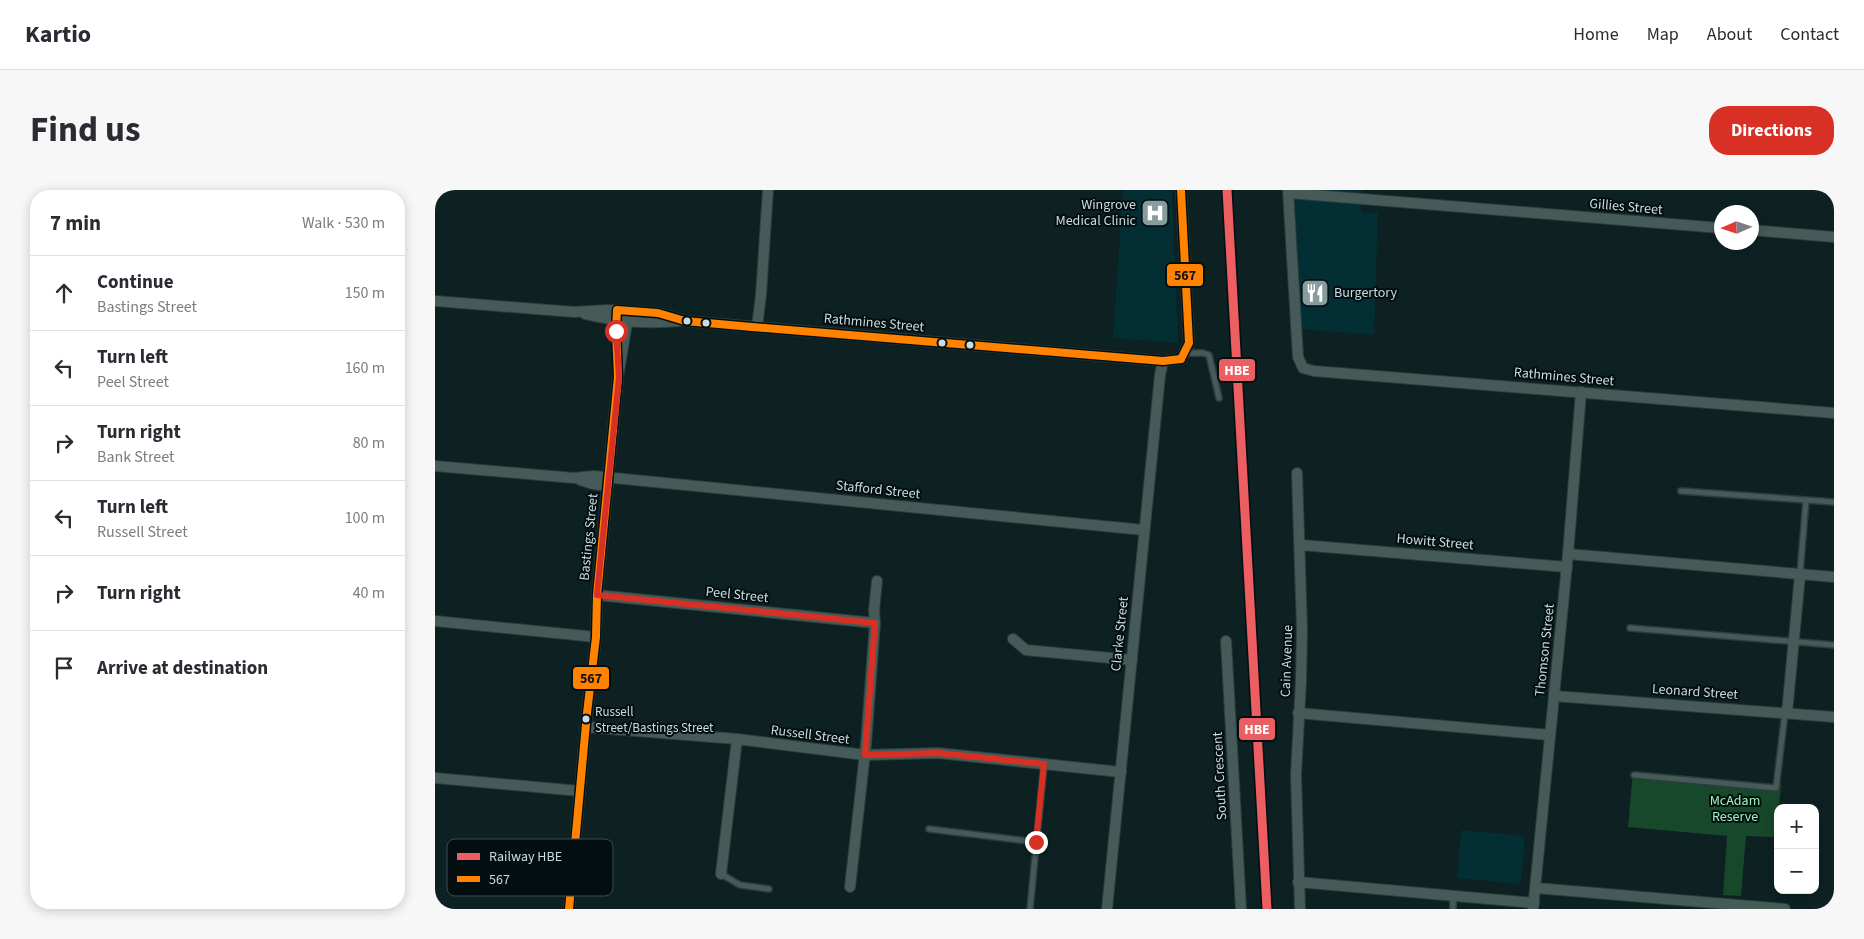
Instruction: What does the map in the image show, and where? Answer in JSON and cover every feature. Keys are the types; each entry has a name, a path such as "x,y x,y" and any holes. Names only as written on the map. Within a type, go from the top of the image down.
{"street":[{"path":"757,327 768,190"},
{"path":"1181,190 1189,343 1182,356"},
{"name":"Rathmines Street","path":"1289,192 1298,357 1303,368 1314,371 1834,413"},
{"name":"Gillies Street","path":"1289,192 1714,227"},
{"path":"1759,231 1834,237"},
{"name":"Rathmines Street","path":"435,301 629,316 657,313 685,321 1163,361 1182,356"},
{"name":"Bastings Street","path":"617,315 619,377"},
{"name":"Bastings Street","path":"576,839 619,377 629,316"},
{"name":"Clarke Street","path":"1107,909 1144,530 1163,361"},
{"name":"Thomson Street","path":"1534,906 1567,566 1581,392"},
{"name":"Stafford Street","path":"435,466 575,478 594,476 609,482 1144,530"},
{"name":"Cain Avenue","path":"1297,473 1301,545 1301,672 1296,775 1300,909"},
{"name":"Howitt Street","path":"1301,545 1567,566"},
{"path":"1568,554 1834,577"},
{"path":"1786,713 1800,575"},
{"path":"850,887 865,755 877,581"},
{"name":"Peel Street","path":"597,595 875,623"},
{"path":"435,621 596,637"},
{"path":"1013,640 1026,650 1131,660"},
{"name":"South Crescent","path":"1227,641 1241,909"},
{"name":"Leonard Street","path":"1554,696 1834,717"},
{"path":"1298,713 1550,735"},
{"name":"Russell Street","path":"586,727 737,739 865,755 938,753 1121,772"},
{"path":"721,874 737,739"},
{"path":"435,778 580,791"},
{"path":"1298,882 1453,896 1534,906"},
{"path":"1535,888 1785,909"},
{"name":"Bastings Street","path":"569,909 570,896"}],"lane":[{"path":"1182,356 1203,353 1209,355 1219,398"},
{"path":"1681,490 1834,502"},
{"path":"1800,575 1806,500"},
{"path":"1630,628 1834,645"},
{"path":"1634,775 1776,788 1786,713"},
{"path":"1030,909 1044,764"},
{"path":"929,829 1036,842"},
{"path":"721,874 739,885 769,889"},
{"path":"1453,896 1453,909"}],"shaded area":[{"path":"1123,190 1172,190 1178,343 1113,338"},
{"path":"1294,190 1363,190 1361,212 1378,213 1374,335 1302,329"},
{"path":"1461,830 1525,836 1521,884 1457,878"}],"green space":[{"name":"McAdam Reserve","path":"1633,771 1781,785 1779,804 1774,804 1774,837 1746,836 1741,896 1723,895 1727,836 1628,827"}],"rail line":[{"name":"HBE","path":"1227,190 1267,909"}],"transit line":[{"name":"567","path":"1181,190 1189,343 1181,359"},
{"name":"567","path":"575,839 596,637 597,595 618,377 617,310 658,313 685,321 752,327 1163,361 1181,359"},
{"name":"567","path":"569,909 570,896"}],"place":[{"name":"Wingrove Medical Clinic","path":"1155,213"},
{"name":"Burgertory","path":"1315,293"},
{"name":"Russell Street/Bastings Street","path":"586,719"}],"route":[{"path":"616,331 619,377 597,595 875,623 865,755 938,753 1044,764 1036,842"}]}
